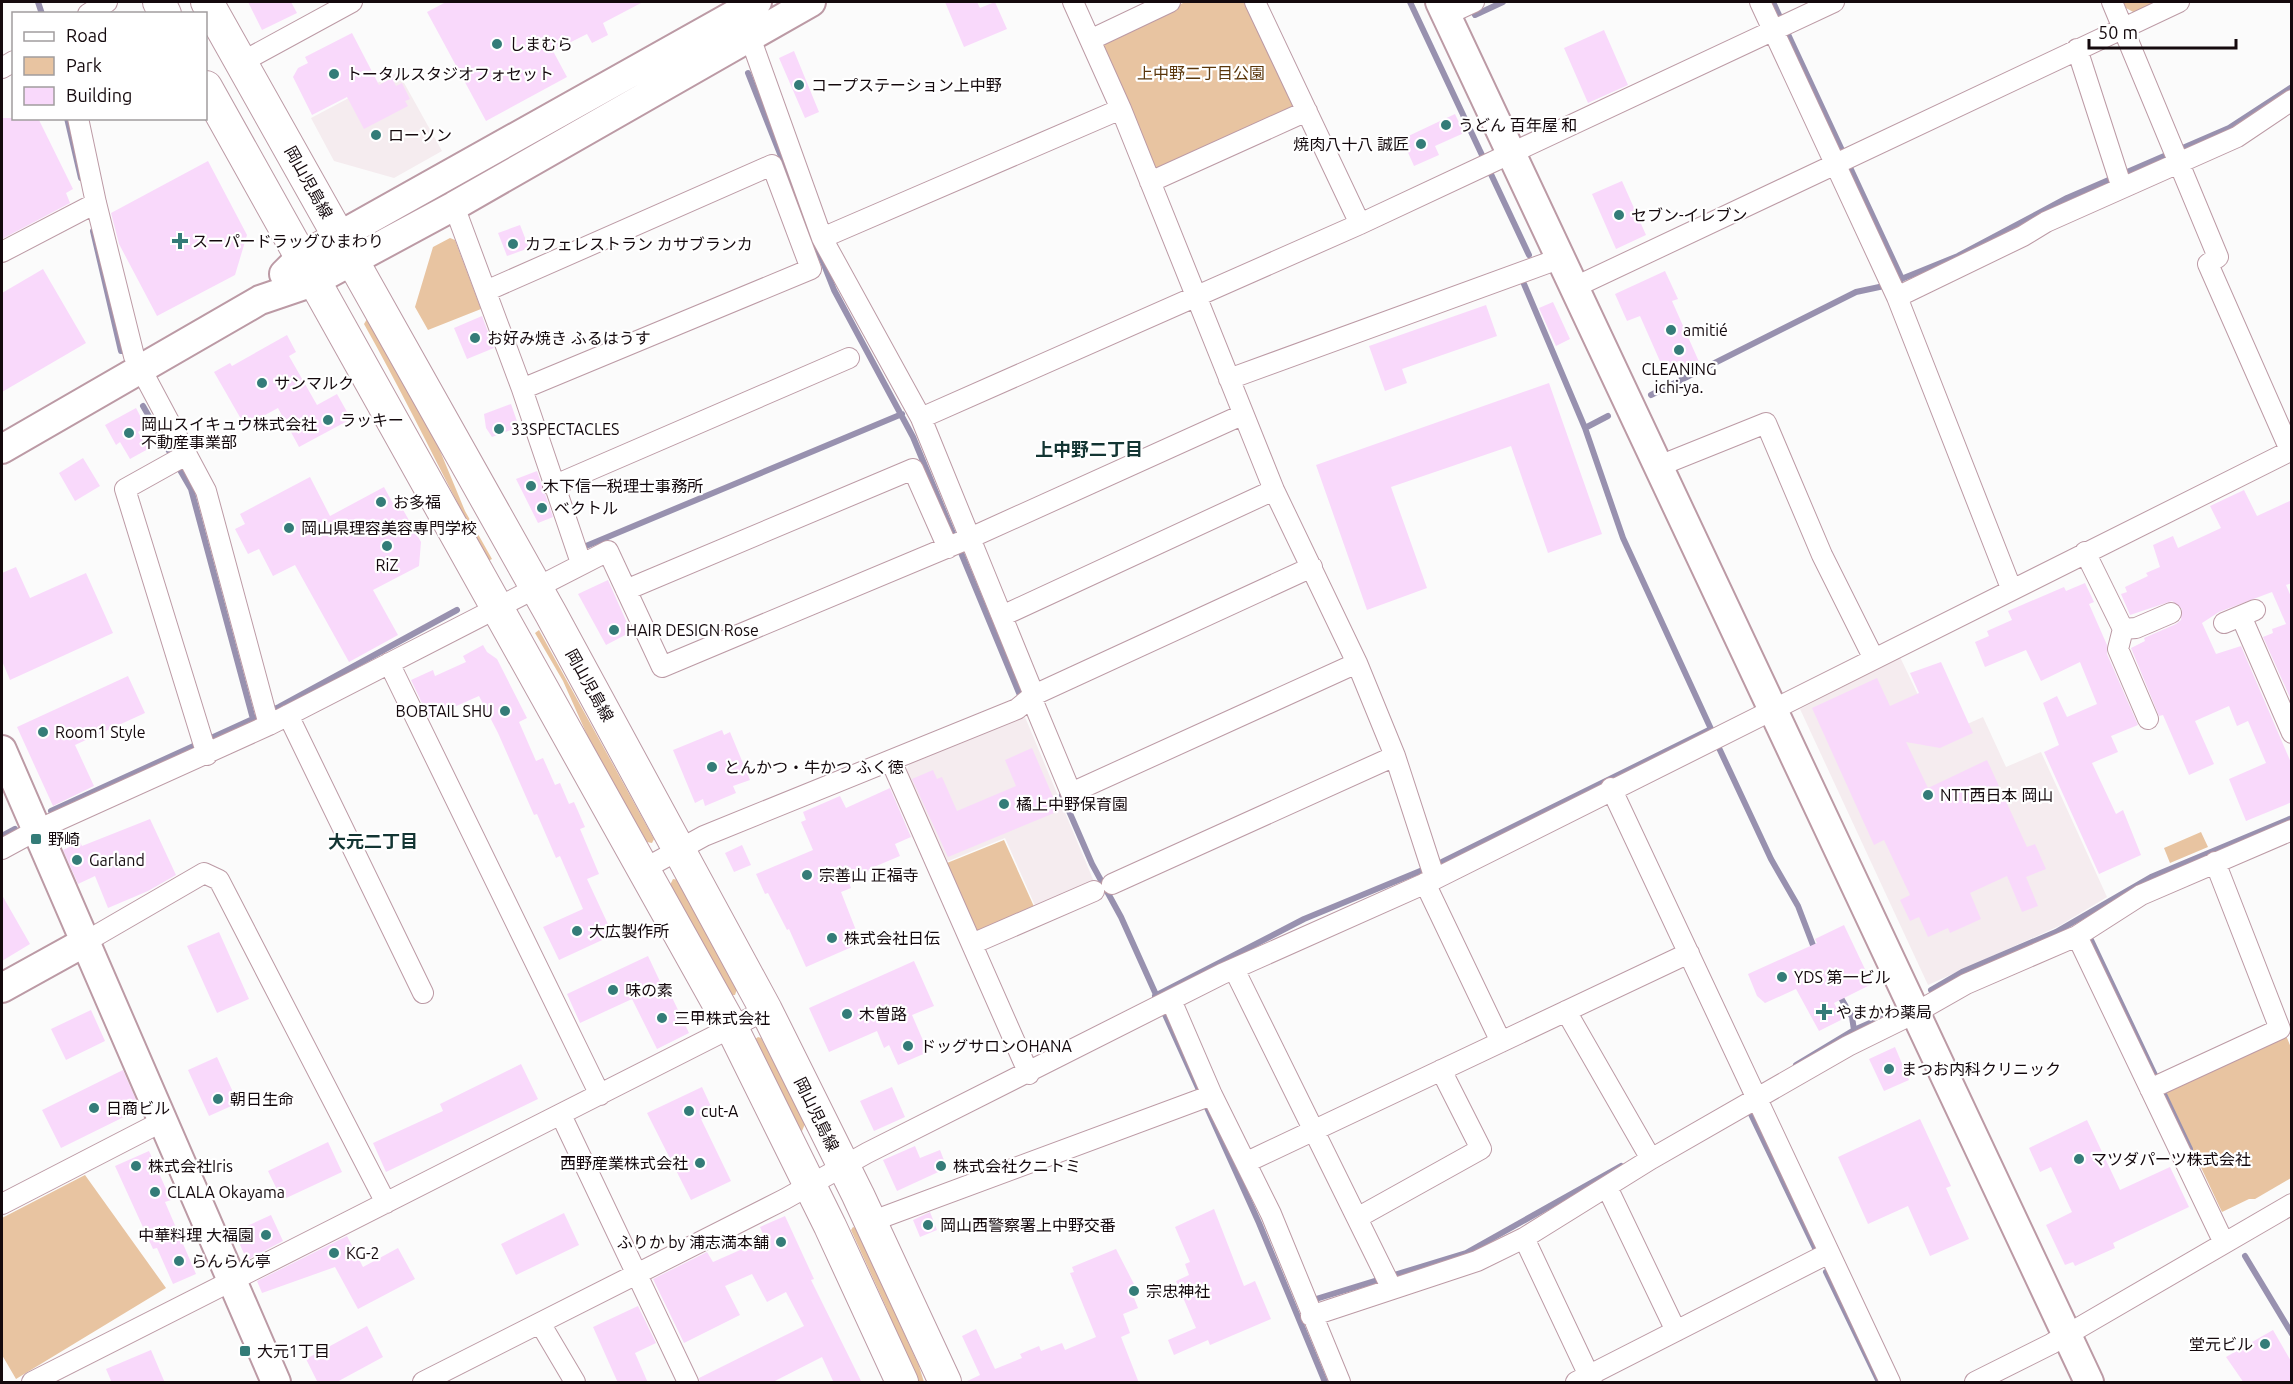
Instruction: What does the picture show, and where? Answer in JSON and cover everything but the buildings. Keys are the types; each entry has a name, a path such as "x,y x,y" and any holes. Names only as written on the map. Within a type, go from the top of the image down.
{"main road":[{"name":"岡山児島線","path":"207,2 536,587 766,1010 870,1222 945,1383"},
{"path":"207,89 732,1028 808,1186 830,1226 902,1383"}],"street":[{"path":"91,12 107,2"},
{"path":"242,62 352,2"},
{"path":"2,449 260,300 307,270 746,12 810,2"},
{"path":"1073,2 1121,109 1274,490 1357,663 1395,756 1431,874 1501,1042"},
{"path":"1090,40 1170,2"},
{"path":"1255,2 1360,224"},
{"path":"1474,2 1443,8 1495,160 1561,258 2089,1383"},
{"path":"1760,2 1780,27 1842,161 2012,588"},
{"path":"921,418 1360,224 1834,2"},
{"path":"423,1383 843,1166 1234,969 1772,710 2291,450 2208,264 2218,257 2175,160 2112,2"},
{"path":"1575,287 2122,27 2180,2"},
{"path":"346,248 454,206 746,12"},
{"path":"746,12 822,238 921,418 959,543"},
{"path":"2077,50 2119,181"},
{"path":"1894,288 2023,236 2119,181 2237,137 2292,100"},
{"path":"822,238 1121,109"},
{"path":"1150,182 1307,111"},
{"path":"78,120 90,206 134,356 179,459 206,491 267,718"},
{"path":"486,291 772,165 811,269 522,389"},
{"path":"2,252 90,206"},
{"path":"454,206 522,389 581,563"},
{"path":"1229,379 1561,258"},
{"path":"553,486 849,358"},
{"path":"2,849 204,747 267,718 288,715 581,563 609,551 662,667 959,543 1242,415"},
{"path":"1659,466 1766,423 1822,555 1874,659"},
{"path":"179,459 125,489 204,747"},
{"path":"626,590 913,469 1002,616 1027,700 1035,704 1071,793 1357,663"},
{"path":"1002,616 1274,490"},
{"path":"2085,552 2123,630 2118,649 2148,719"},
{"path":"644,869 679,849 891,761 1312,567"},
{"path":"2123,630 2136,628 2170,613"},
{"path":"2240,616 2292,733"},
{"path":"390,663 600,1095"},
{"path":"288,715 423,993"},
{"path":"2,750 276,1383"},
{"path":"972,944 1395,756"},
{"path":"891,761 1029,1074"},
{"path":"1611,788 1689,953 1751,1098 1829,1253 1890,1383"},
{"path":"1311,1316 1389,1282 1477,1261 1524,1238 1607,1187 1648,1154 1848,1046 1915,1013 1966,984 2077,936 2141,895 2292,830"},
{"path":"2156,1086 2280,1029 2215,862"},
{"path":"2,988 204,873 219,880 386,1203"},
{"path":"2077,936 2156,1086 2224,1243"},
{"path":"1247,1162 1689,953"},
{"path":"1234,969 1389,1282"},
{"path":"1164,1004 1205,1098 1247,1162 1271,1214 1340,1383"},
{"path":"32,1383 766,1010"},
{"path":"1566,1011 1648,1154"},
{"path":"1356,1218 1481,1149 1441,1070"},
{"path":"870,1222 1205,1098"},
{"path":"561,1114 688,1383"},
{"path":"2,1204 163,1121"},
{"path":"1607,1187 1676,1331"},
{"path":"1975,1383 2067,1335 2292,1204"},
{"path":"1524,1238 1585,1380 1829,1253"},
{"path":"540,1323 575,1383"}],"shaded area":[{"name":"ローソン","path":"398,72 442,151 394,178 334,161 311,118"},
{"path":"1900,657 1938,737 1983,717 2006,767 2041,752 2107,897 2059,926 1928,985 1800,709"},
{"path":"1025,717 1095,884 1037,910 1005,838 946,862 906,771 910,763"}],"green space":[{"name":"上中野二丁目公園","path":"1185,2 1248,2 1298,108 1156,172 1097,44"},
{"path":"2123,2 2160,2 2135,13 2126,8"},
{"path":"450,238 455,240 481,309 428,330 415,307 433,247"},
{"path":"367,319 436,441 465,511 492,559 488,561 364,324"},
{"path":"539,630 654,839 652,843 647,842 592,746 563,681 535,633"},
{"path":"2201,832 2208,847 2170,863 2164,848"},
{"path":"1004,840 1036,911 977,933 947,863"},
{"path":"673,879 679,880 737,989 735,995 730,995 670,885"},
{"path":"2285,1033 2292,1050 2291,1178 2255,1199 2249,1199 2222,1212 2166,1093 2168,1089"},
{"path":"761,1038 805,1124 802,1131 754,1040"},
{"path":"85,1175 166,1288 16,1379 2,1355 2,1218"},
{"path":"853,1227 856,1228 919,1366 924,1382 916,1382 897,1341 887,1309 851,1230"}],"waterway":[{"path":"38,2 41,12"},
{"path":"1410,2 1529,255"},
{"path":"1475,15 1503,2"},
{"path":"1773,2 1902,279"},
{"path":"748,73 834,290 913,437 1022,700"},
{"path":"1651,395 1856,292 1884,286 1958,256 2067,198 2229,128 2292,87"},
{"path":"67,120 81,178"},
{"path":"93,231 121,351"},
{"path":"1524,284 1585,428"},
{"path":"143,406 191,489 253,719"},
{"path":"586,546 902,414"},
{"path":"1155,996 1304,919 1442,862 1711,729 1623,538 1585,428 1608,416"},
{"path":"51,811 279,707 457,610"},
{"path":"1719,748 1771,859 1798,906 1816,953"},
{"path":"1062,795 1092,864 1121,917 1259,1223 1325,1382"},
{"path":"1931,990 1962,972 2056,932 2151,877 2292,818"},
{"path":"2,836 15,829"},
{"path":"2091,940 2190,1149"},
{"path":"1838,993 1852,1017 1854,1030"},
{"path":"1796,1065 1854,1030 1888,1015"},
{"path":"1748,1108 1815,1248"},
{"path":"1316,1299 1466,1253 1621,1166"},
{"path":"2245,1256 2292,1334"},
{"path":"1826,1272 1879,1382"}],"place":[{"name":"しまむら","path":"497,44"},
{"name":"トータルスタジオフォセット","path":"334,74"},
{"name":"コープステーション上中野","path":"799,85"},
{"name":"うどん 百年屋 和","path":"1446,125"},
{"name":"ローソン","path":"376,135"},
{"name":"焼肉八十八 誠匠","path":"1421,144"},
{"name":"セブン-イレブン","path":"1619,215"},
{"name":"スーパードラッグひまわり","path":"180,241"},
{"name":"カフェレストラン カサブランカ","path":"513,244"},
{"name":"amitié","path":"1671,330"},
{"name":"お好み焼き ふるはうす","path":"475,338"},
{"name":"CLEANING ichi-ya.","path":"1679,350"},
{"name":"サンマルク","path":"262,383"},
{"name":"ラッキー","path":"328,420"},
{"name":"33SPECTACLES","path":"499,429"},
{"name":"岡山スイキュウ株式会社 不動産事業部","path":"129,433"},
{"name":"木下信一税理士事務所","path":"531,486"},
{"name":"お多福","path":"381,502"},
{"name":"ベクトル","path":"542,508"},
{"name":"岡山県理容美容専門学校","path":"289,528"},
{"name":"RiZ","path":"387,546"},
{"name":"HAIR DESIGN Rose","path":"614,630"},
{"name":"BOBTAIL SHU","path":"505,711"},
{"name":"Room1 Style","path":"43,732"},
{"name":"とんかつ・牛かつ ふく徳","path":"712,767"},
{"name":"NTT西日本 岡山","path":"1928,795"},
{"name":"橘上中野保育園","path":"1004,804"},
{"name":"野崎","path":"36,839"},
{"name":"Garland","path":"77,860"},
{"name":"宗善山 正福寺","path":"807,875"},
{"name":"大広製作所","path":"577,931"},
{"name":"株式会社日伝","path":"832,938"},
{"name":"YDS 第一ビル","path":"1782,977"},
{"name":"味の素","path":"613,990"},
{"name":"やまかわ薬局","path":"1824,1012"},
{"name":"木曽路","path":"847,1014"},
{"name":"三甲株式会社","path":"662,1018"},
{"name":"ドッグサロンOHANA","path":"908,1046"},
{"name":"まつお内科クリニック","path":"1889,1069"},
{"name":"朝日生命","path":"218,1099"},
{"name":"日商ビル","path":"94,1108"},
{"name":"cut-A","path":"689,1111"},
{"name":"マツダパーツ株式会社","path":"2079,1159"},
{"name":"西野産業株式会社","path":"700,1163"},
{"name":"株式会社Iris","path":"136,1166"},
{"name":"株式会社クニトミ","path":"941,1166"},
{"name":"CLALA Okayama","path":"155,1192"},
{"name":"岡山西警察署上中野交番","path":"928,1225"},
{"name":"中華料理 大福園","path":"266,1235"},
{"name":"ふりか by 浦志満本舗","path":"781,1242"},
{"name":"KG-2","path":"334,1253"},
{"name":"らんらん亭","path":"179,1261"},
{"name":"宗忠神社","path":"1134,1291"},
{"name":"堂元ビル","path":"2265,1344"},
{"name":"大元1丁目","path":"245,1351"}],"district":[{"name":"上中野二丁目","path":"1089,450"},
{"name":"大元二丁目","path":"373,842"}]}
